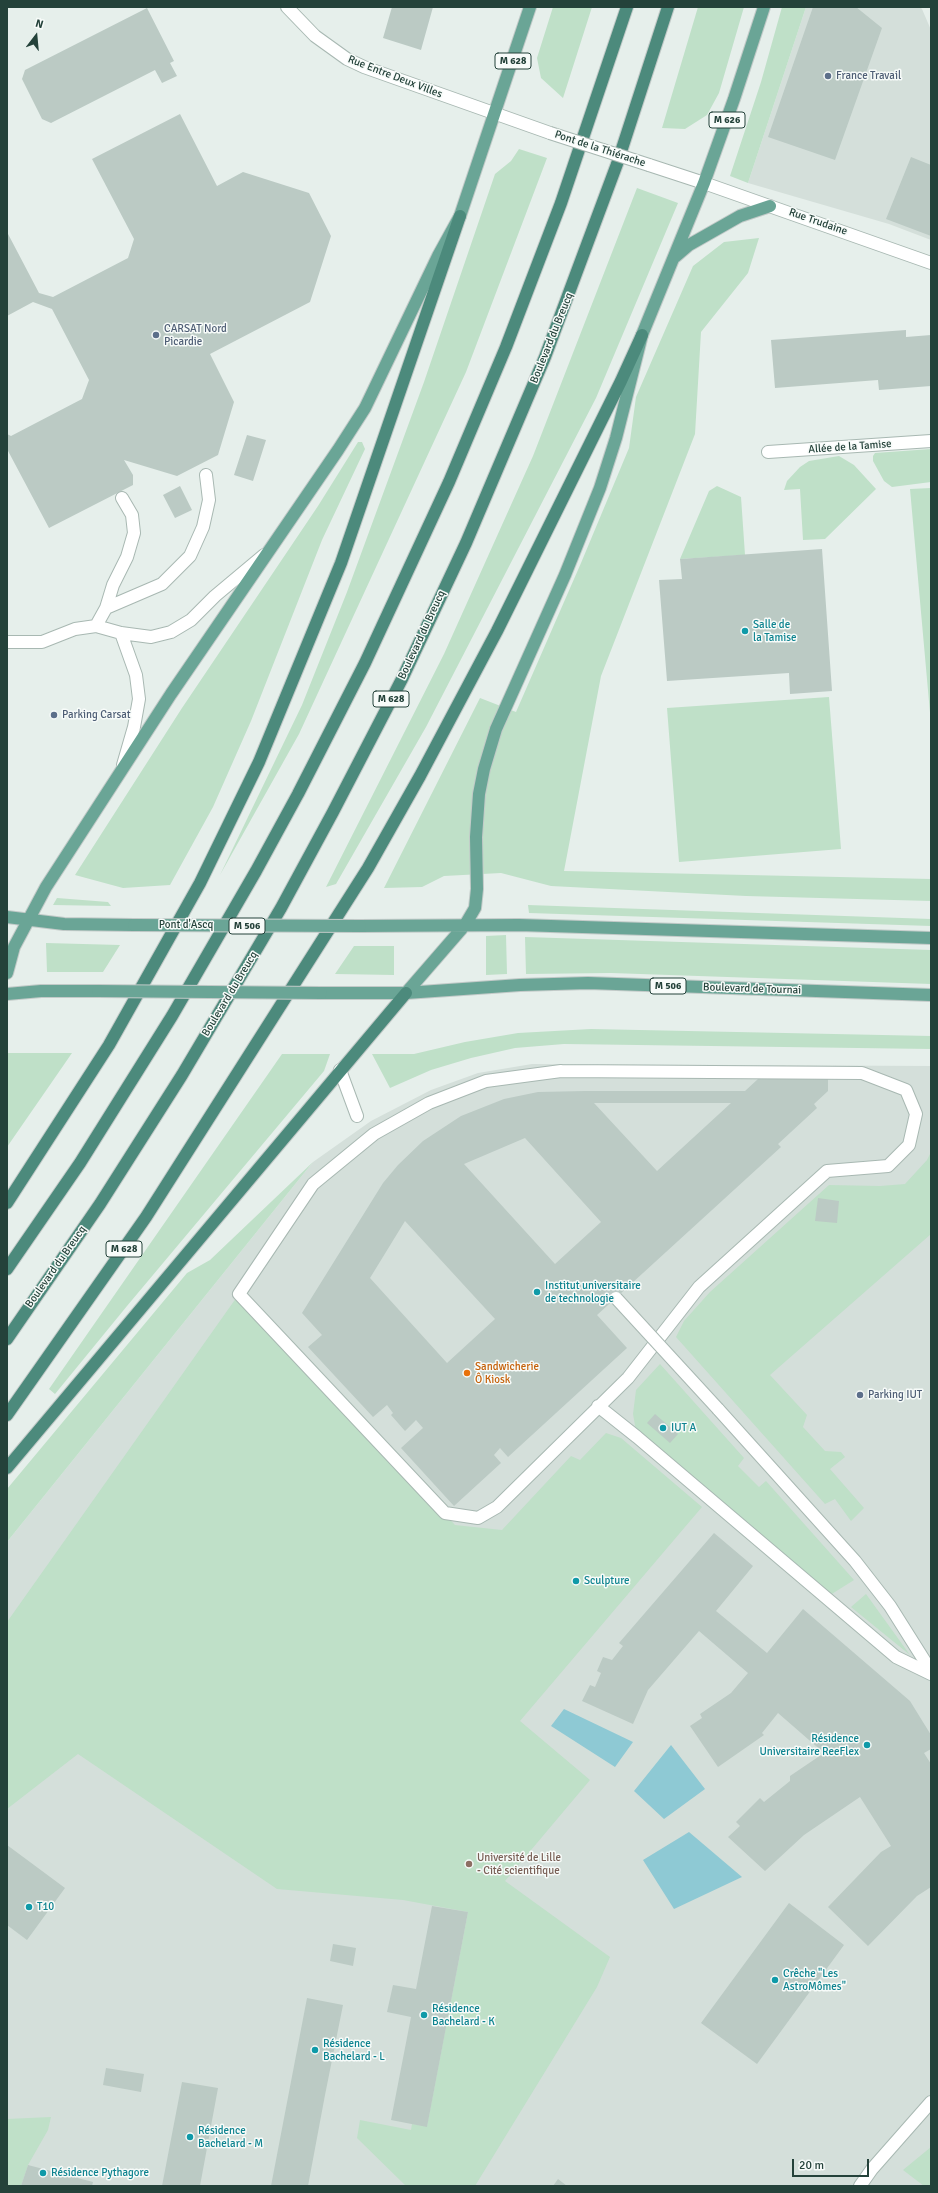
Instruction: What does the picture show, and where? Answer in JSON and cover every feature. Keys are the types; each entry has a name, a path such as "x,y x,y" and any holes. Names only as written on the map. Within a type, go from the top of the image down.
{"highway":[{"path":"7,1269 103,1127 183,997 298,794 368,657 449,482 506,347 569,181 627,7"},
{"name":"Boulevard du Breucq","path":"7,1339 100,1204 182,1075 281,908 402,679 466,543 545,357 617,164 668,7"},
{"name":"M 628","path":"7,1203 113,1038 200,883 259,762 300,666 343,556 460,216"},
{"name":"M 628","path":"7,1415 146,1217 368,868 420,776 496,631 621,381 642,335"},
{"path":"7,1468 406,993"}],"main road":[{"name":"M 628","path":"460,216 496,114 530,7"},
{"name":"M 626","path":"704,184 764,7"},
{"name":"M 628","path":"642,335 704,184"},
{"name":"M 628","path":"674,258 689,245 740,216 770,206"},
{"path":"7,973 14,947 27,918 46,887 188,669 365,408 435,263 460,216"},
{"path":"406,993 465,926 475,908 477,889 478,811 484,770 490,749 506,705 565,575 600,488 614,444 642,335"},
{"name":"M 506","path":"7,917 27,918"},
{"name":"Pont d'Ascq","path":"27,918 64,924 465,926"},
{"name":"M 506","path":"465,926 526,925 931,938"},
{"name":"Boulevard de Tournai","path":"406,993 527,984 588,983 931,996"},
{"name":"M 506","path":"7,994 41,991 406,993"}],"street":[{"name":"Rue Entre Deux Villes","path":"287,7 315,36 347,59 364,67 496,114"},
{"name":"Pont de la Thiérache","path":"496,114 704,184"},
{"name":"Rue Trudaine","path":"704,184 931,263"},
{"name":"Allée de la Tamise","path":"768,452 931,441"},
{"path":"106,608 162,584 190,556 203,527 209,500 206,475"},
{"path":"96,626 106,608 113,585 127,557 134,532 132,515 122,498"},
{"path":"7,642 42,642 75,629 96,626 121,633 150,637 171,632 191,620 215,596 269,550"},
{"path":"120,772 134,727 139,699 136,675 121,633"},
{"path":"340,1070 357,1116"},
{"path":"561,1072 862,1073 906,1090 916,1114 910,1145 888,1166 827,1171 699,1287 628,1378 598,1406 497,1507 478,1518 445,1513 239,1294 313,1184 374,1134 429,1103 486,1081 561,1072"},
{"path":"616,1298 855,1561 890,1606 931,1670"},
{"path":"598,1406 637,1437 896,1657 931,1674"},
{"path":"860,2186 872,2169 931,2102"}],"shaded area":[{"path":"806,7 920,7 922,9 931,30 931,240 889,224 748,183"},
{"name":"Université de Lille ‐ Cité scientifique","path":"532,1064 931,1066 931,2186 7,2186 7,1542 313,1162 371,1121 431,1090 478,1073"}],"green space":[{"path":"553,7 592,7 563,98 541,78 537,58"},
{"path":"698,7 744,7 719,93 707,115 685,129 662,128"},
{"path":"782,7 806,7 748,183 730,176 761,82"},
{"path":"519,149 547,158 466,372 299,734 220,875 302,705 347,592 424,382 495,174 511,161"},
{"path":"637,188 678,203 596,398 426,727 336,884 326,887 444,654 533,456"},
{"path":"759,238 748,273 701,332 695,434 601,676 564,871 931,879 931,901 746,896 551,886 501,873 444,876 422,887 384,888 480,698 516,712 629,448 636,397 693,266 724,242"},
{"path":"358,442 362,442 365,449 322,540 251,721 213,807 170,885 123,888 75,875 182,708 318,506"},
{"path":"931,449 931,482 892,487 884,481 873,461 873,456 875,453"},
{"path":"839,456 854,465 876,489 825,539 803,540 800,489 784,490 787,481 800,467 809,461"},
{"path":"717,486 741,497 745,555 680,559 709,491"},
{"path":"931,488 931,724 910,489"},
{"path":"829,697 841,849 679,862 667,708"},
{"path":"57,898 108,902 111,906 53,905"},
{"path":"528,905 931,919 931,926 529,913"},
{"path":"506,935 507,974 486,975 486,936"},
{"path":"525,937 931,950 931,984 611,973 526,974"},
{"path":"46,943 120,945 103,972 47,972"},
{"path":"354,946 394,946 394,975 335,974"},
{"path":"591,1029 931,1036 931,1049 564,1044 515,1048 471,1058 431,1070 390,1088 372,1054 414,1054 465,1042 518,1033"},
{"path":"7,1053 72,1053 7,1147"},
{"path":"282,1054 330,1054 324,1071 55,1394 49,1389"},
{"path":"931,1152 931,1234 770,1375 807,1415 803,1427 825,1451 841,1452 845,1457 830,1469 864,1508 851,1521 835,1499 825,1504 676,1337 684,1321 710,1292 829,1185 880,1186 905,1184 927,1160"},
{"path":"313,1162 7,1542 7,1489 187,1273 210,1260"},
{"path":"239,1294 455,1525 502,1530 571,1456 580,1460 606,1433 621,1438 702,1507 520,1721 590,1780 505,1881 610,1957 597,1987 475,2186 406,2186 357,2138 360,2120 411,2130 412,2124 427,2126 468,1912 403,1900 277,1889 78,1754 7,1809 7,1622"},
{"path":"660,1364 744,1458 738,1466 759,1487 766,1481 854,1580 827,1597 637,1437 633,1414 636,1390"},
{"path":"866,1594 910,1655 851,1607"},
{"path":"51,2117 48,2130 28,2165 21,2186 7,2186 7,2119"},
{"path":"931,2147 931,2186 924,2186 903,2170"}],"water":[{"path":"564,1709 633,1742 615,1767 551,1726"},
{"path":"671,1745 705,1789 664,1819 634,1791"},
{"path":"689,1832 742,1877 674,1909 643,1860"}],"building":[{"path":"392,7 433,7 421,50 383,38"},
{"name":"France Travail","path":"813,7 856,7 882,28 835,160 768,137"},
{"path":"147,8 174,61 170,63 177,76 162,83 155,70 51,123 42,119 22,79 25,70"},
{"name":"CARSAT Nord Picardie","path":"180,114 217,186 243,172 309,193 331,236 310,302 210,354 234,402 218,455 177,476 124,460 133,475 133,485 49,528 7,449 7,434 11,436 82,399 89,380 52,309 33,302 7,316 7,232 39,293 53,297 128,258 134,239 92,159"},
{"path":"911,157 931,165 931,236 886,219"},
{"path":"906,330 906,337 931,335 931,386 879,390 878,380 775,388 771,340"},
{"path":"247,435 266,440 253,481 234,475"},
{"path":"180,486 192,510 175,518 163,495"},
{"name":"Salle de la Tamise","path":"822,549 832,691 790,694 789,673 667,681 659,580 682,579 680,559"},
{"name":"Institut universitaire de technologie","path":"758,1079 828,1079 828,1091 814,1104 817,1108 778,1144 781,1147 597,1315 627,1348 508,1457 500,1448 494,1455 501,1463 454,1506 401,1448 423,1428 416,1420 405,1431 391,1415 393,1413 387,1405 373,1417 308,1347 322,1335 302,1313 383,1183 398,1165 423,1141 461,1116 504,1099 538,1092 745,1091","holes":["594,1103 731,1103 657,1171","525,1138 601,1222 555,1264 464,1164","405,1221 495,1319 447,1363 370,1278"]},
{"path":"818,1198 839,1201 837,1223 815,1221"},
{"name":"IUT A","path":"655,1414 678,1434 670,1443 647,1423"},
{"name":"Résidence Universitaire ReeFlex","path":"714,1533 753,1566 716,1611 767,1653 803,1609 910,1701 931,1735 931,1749 924,1753 931,1764 931,1887 917,1896 868,1946 828,1907 881,1852 891,1846 860,1797 804,1835 765,1871 728,1837 740,1826 736,1822 760,1798 764,1802 790,1781 790,1776 824,1753 778,1713 762,1733 764,1735 718,1767 690,1726 702,1718 700,1714 731,1693 748,1673 699,1631 648,1690 633,1724 582,1701 590,1685 595,1687 601,1673 597,1671 603,1657 612,1660 623,1646 619,1643"},
{"name":"T10","path":"7,1845 65,1888 27,1940 7,1925"},
{"name":"Crêche \"Les AstroMômes\"","path":"789,1903 844,1945 757,2064 701,2023"},
{"name":"Résidence Bachelard - K","path":"432,1906 468,1912 427,2127 391,2120 411,2017 387,2012 393,1985 416,1989"},
{"path":"333,1944 356,1948 353,1966 330,1961"},
{"name":"Résidence Bachelard - L","path":"307,1998 343,2005 308,2186 271,2186"},
{"path":"106,2068 144,2074 141,2092 103,2085"},
{"name":"Résidence Bachelard - M","path":"182,2082 218,2088 200,2186 162,2186"},
{"name":"Résidence Pythagore","path":"28,2165 93,2182 92,2186 21,2186"},
{"path":"558,2179 567,2186 553,2186"}],"tunnel":[{"path":"607,1289 616,1298"}],"place":[{"name":"France Travail","path":"828,76"},
{"name":"CARSAT Nord Picardie","path":"156,335"},
{"name":"Salle de la Tamise","path":"745,631"},
{"name":"Parking Carsat","path":"54,715"},
{"name":"Institut universitaire de technologie","path":"537,1292"},
{"name":"Sandwicherie Ô Kiosk","path":"467,1373"},
{"name":"Parking IUT","path":"860,1395"},
{"name":"IUT A","path":"663,1428"},
{"name":"Sculpture","path":"576,1581"},
{"name":"Résidence Universitaire ReeFlex","path":"867,1745"},
{"name":"Université de Lille ‐ Cité scientifique","path":"469,1864"},
{"name":"T10","path":"29,1907"},
{"name":"Crêche \"Les AstroMômes\"","path":"775,1980"},
{"name":"Résidence Bachelard - K","path":"424,2015"},
{"name":"Résidence Bachelard - L","path":"315,2050"},
{"name":"Résidence Bachelard - M","path":"190,2137"},
{"name":"Résidence Pythagore","path":"43,2173"}]}
